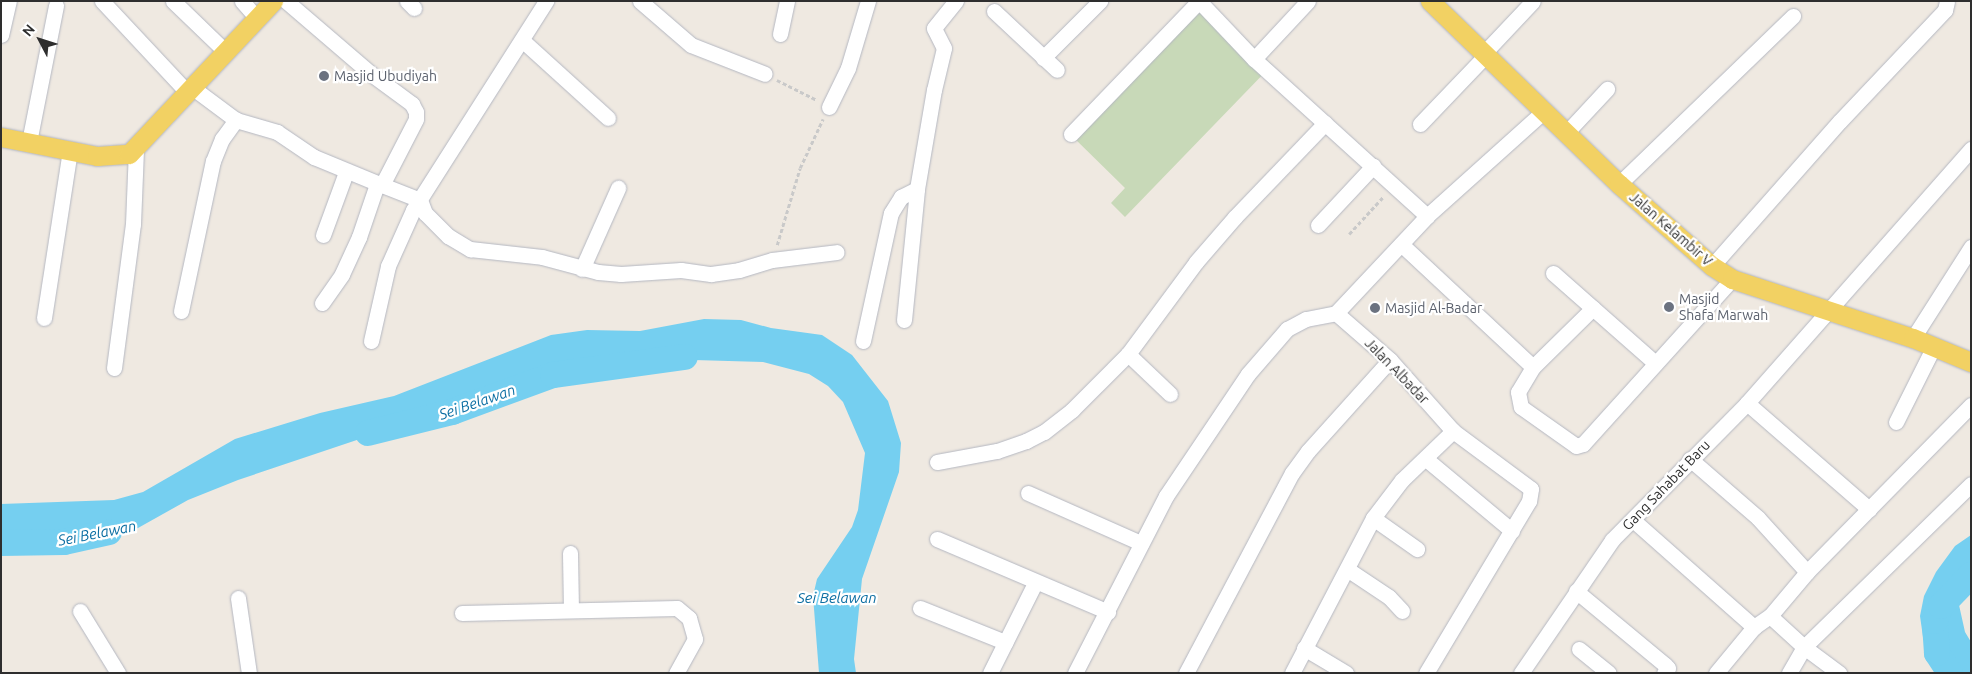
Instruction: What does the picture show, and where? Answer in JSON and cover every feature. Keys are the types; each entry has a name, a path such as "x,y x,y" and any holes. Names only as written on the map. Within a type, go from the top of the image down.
{"main road":[{"path":"1,137 104,156 129,154 136,150 273,1"},
{"name":"Jalan Kelambir V","path":"1430,1 1619,184 1712,266 1732,279 1913,338 1971,362"}],"street":[{"path":"1,35 9,1"},
{"path":"102,1 190,91 236,120 277,132 305,153 346,172 420,200 425,213 448,236 470,249 542,257 582,269 621,274 681,270 711,274 739,270 772,260 837,252"},
{"path":"173,1 226,52"},
{"path":"242,1 258,18"},
{"path":"286,1 363,68 412,104 416,112 416,119 380,184 342,274 322,303"},
{"path":"371,341 388,266 420,200 503,65 522,40 546,1"},
{"path":"640,1 691,45 764,74"},
{"path":"780,34 787,1"},
{"path":"829,107 848,68 868,1"},
{"path":"904,320 917,189 934,90 944,48 934,28 956,1"},
{"path":"1043,58 1100,1"},
{"path":"1070,134 1199,1 1254,59 1395,184 1427,216"},
{"path":"1254,59 1308,1"},
{"path":"1420,124 1532,1"},
{"path":"1712,266 1840,121 1945,10 1947,1"},
{"path":"29,142 56,6"},
{"path":"994,11 1056,70"},
{"path":"1619,184 1793,16"},
{"path":"522,40 608,118"},
{"path":"1567,132 1606,89"},
{"path":"1074,673 1108,612 1166,496 1248,374 1287,329 1306,319 1336,313 1427,216 1544,111"},
{"path":"181,311 213,161 222,139 236,120"},
{"path":"936,462 997,451 1044,432 1072,410 1128,354 1196,262 1257,191 1326,123"},
{"name":"Gang Sahabat Baru","path":"1521,673 1612,540 1747,403 1827,309 1971,149"},
{"path":"44,318 70,150"},
{"path":"114,368 132,224 136,150"},
{"path":"1318,225 1373,166"},
{"path":"323,235 346,172"},
{"path":"582,269 618,188"},
{"path":"863,341 890,213 900,197 917,189"},
{"path":"1401,244 1533,368"},
{"path":"1913,338 1971,247"},
{"path":"1553,273 1655,363"},
{"path":"1593,308 1533,368 1519,386 1521,407 1576,446 1583,444 1732,279"},
{"name":"Jalan Albadar","path":"1336,313 1390,360 1453,431 1531,489 1532,497 1426,673"},
{"path":"1896,422 1934,346"},
{"path":"1128,354 1170,394"},
{"path":"1186,673 1292,474 1308,451 1390,360"},
{"path":"1747,403 1869,509"},
{"path":"1716,673 1754,627 1770,616 1807,572 1971,405"},
{"path":"1292,673 1373,518 1402,480 1453,431"},
{"path":"1426,459 1512,531"},
{"path":"1690,459 1758,518 1807,572"},
{"path":"1789,673 1804,647 1971,484"},
{"path":"1028,493 1141,543"},
{"path":"1373,518 1417,550"},
{"path":"1633,520 1754,627"},
{"path":"937,539 1035,583 1108,612"},
{"path":"570,553 571,610"},
{"path":"1347,569 1389,597 1402,610"},
{"path":"990,673 1035,583"},
{"path":"1576,591 1668,671"},
{"path":"238,598 249,673"},
{"path":"462,613 677,608 689,618 694,639 676,673"},
{"path":"920,608 1005,642"},
{"path":"80,611 118,673"},
{"path":"1770,616 1804,647 1839,673"},
{"path":"1304,648 1346,673"},
{"path":"1579,649 1609,673"}],"path":[{"path":"764,74 829,107 800,168 772,260"},
{"path":"1349,234 1395,184"}],"green space":[{"path":"1207,1 1272,65 1125,217 1111,203 1125,188 1072,136"}],"water":[{"name":"Sei Belawan","path":"704,319 741,320 771,328 822,335 852,355 888,401 901,443 899,472 862,579 854,659 856,673 819,673 813,596 817,579 852,527 858,510 865,453 843,402 828,386 809,374 763,362 694,360 577,371 488,396 238,480 188,500 138,528 111,537 1,539 1,504 114,500 143,492 235,439 320,413 394,396 551,335 587,330 640,331"},
{"path":"1971,535 1971,585 1959,605 1965,632 1971,642 1971,673 1958,673 1931,649 1923,637 1920,616 1924,596 1936,572 1955,546"}],"waterway":[{"name":"Sei Belawan","path":"368,433 452,412 553,375 685,357"},
{"name":"Sei Belawan","path":"1,543 64,542 109,532"},
{"name":"Sei Belawan","path":"1950,673 1937,653 1935,621 1941,606 1971,575"}],"place":[{"name":"Masjid Ubudiyah","path":"324,76"},
{"name":"Masjid Shafa Marwah","path":"1669,307"},
{"name":"Masjid Al-Badar","path":"1375,308"}]}
